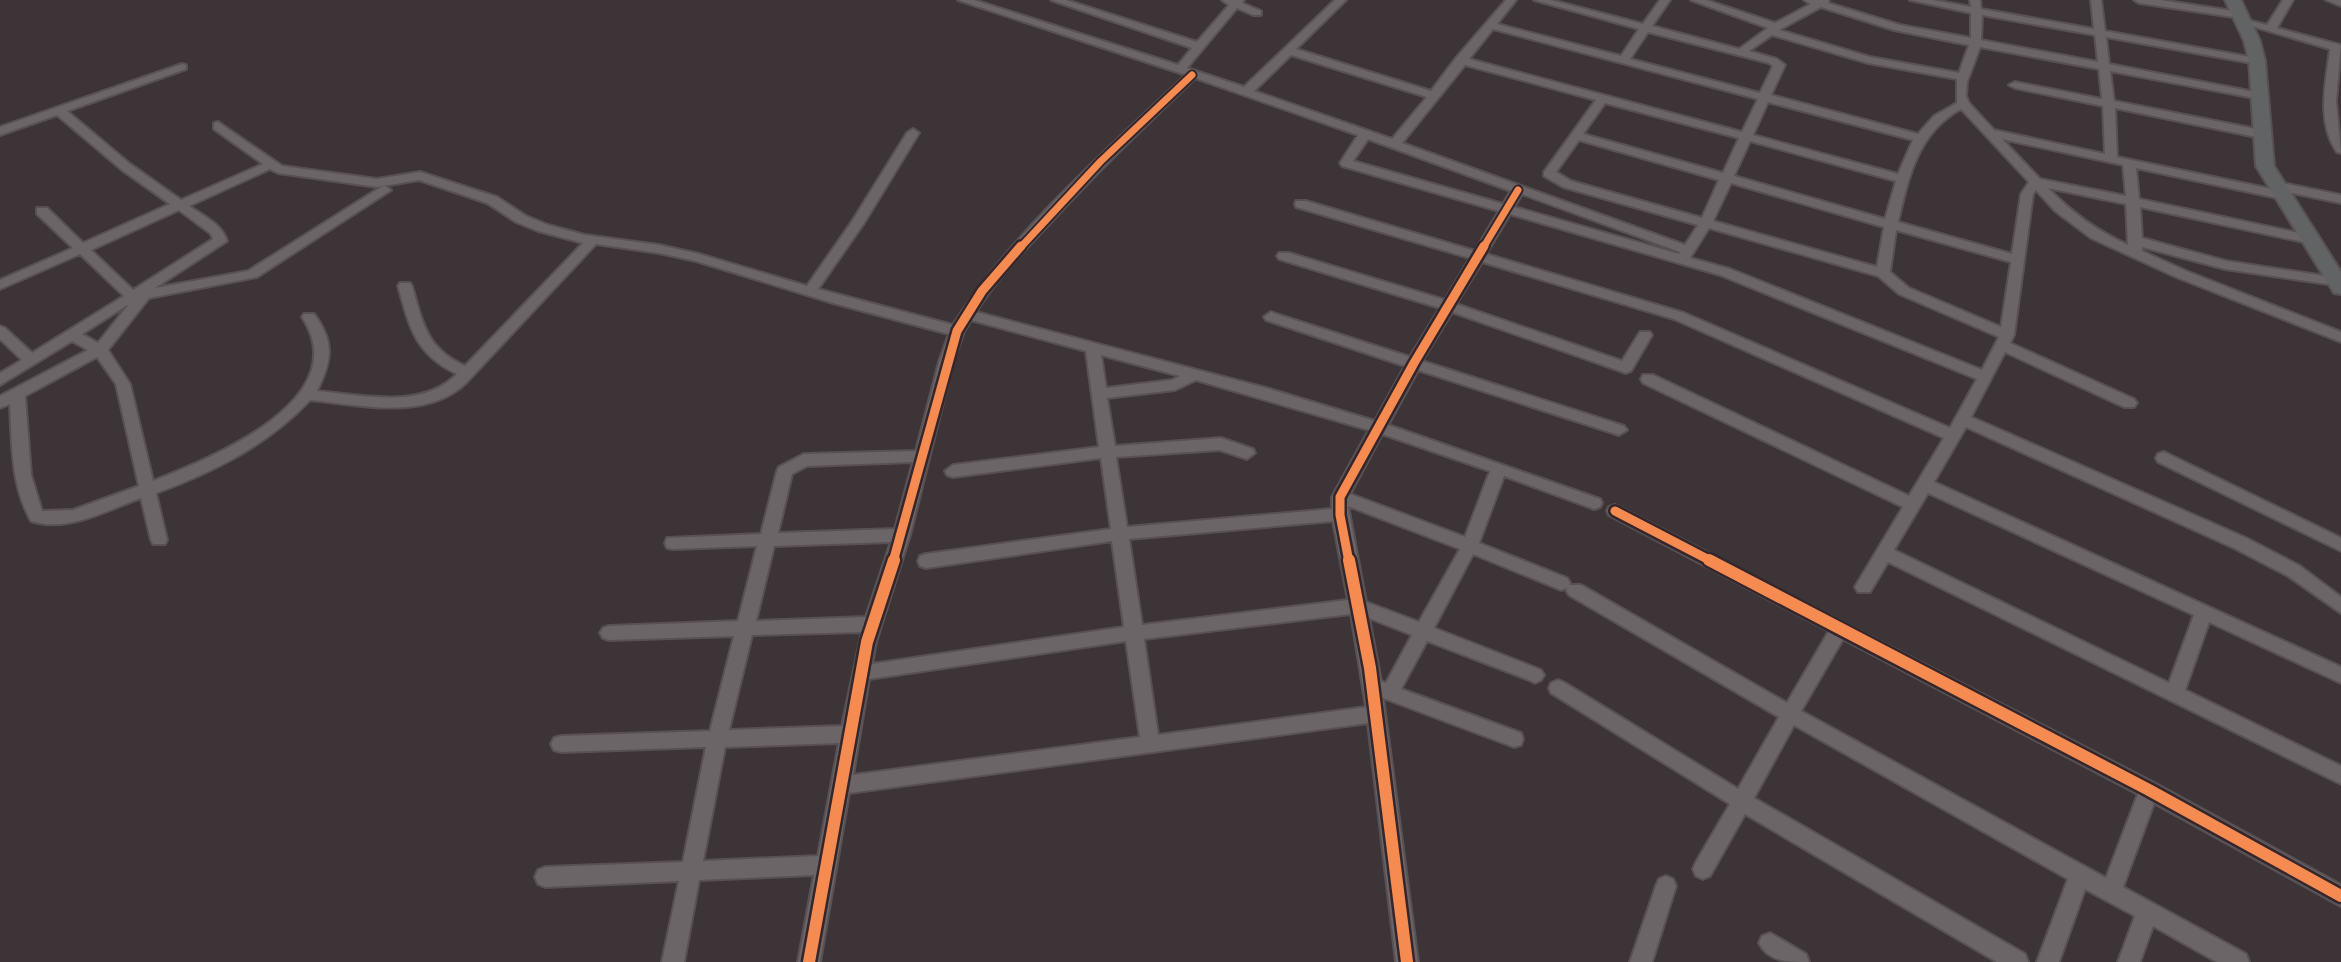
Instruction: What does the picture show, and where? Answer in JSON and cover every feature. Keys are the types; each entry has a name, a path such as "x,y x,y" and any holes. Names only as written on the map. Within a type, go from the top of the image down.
{"street":[{"path":"963,0 1185,72 1518,190 1986,377"},
{"path":"1056,0 1200,47"},
{"path":"1245,93 1341,0"},
{"path":"1394,145 1511,0"},
{"path":"1539,0 1779,65 1706,223 1686,255"},
{"path":"1623,61 1665,0"},
{"path":"1696,0 1868,60 1963,77"},
{"path":"1915,0 1976,6 2102,34 2257,61"},
{"path":"2096,0 2102,34 2111,159"},
{"path":"2139,0 2239,12 2271,28 2339,47 2334,140 2341,149"},
{"path":"2271,28 2288,0"},
{"path":"2331,0 2341,3"},
{"path":"809,962 873,624 902,535 946,362 957,331 966,314 1022,245 1185,72 1233,1 1257,13"},
{"path":"1740,53 1818,1 1898,28 2260,96"},
{"path":"1976,6 1976,43 1959,96 1963,104 2076,223 2341,337"},
{"path":"2239,12 2257,61 2265,166 2339,285"},
{"path":"1489,25 1920,138"},
{"path":"1290,51 1432,95"},
{"path":"1460,60 1904,179"},
{"path":"0,131 182,67"},
{"path":"2015,85 2261,134"},
{"path":"1602,99 1550,176 1567,184 1883,273 1904,291 2129,403"},
{"path":"1883,273 1904,179 1920,138 1944,113 1963,104"},
{"path":"0,380 139,296 220,241 216,231 126,167 59,111"},
{"path":"218,126 270,165 285,171 377,183 415,174 492,200 521,219 543,228 699,258 957,331"},
{"path":"810,291 913,133"},
{"path":"1991,133 2129,163 2341,199"},
{"path":"1365,134 1346,163 1505,211 1686,255"},
{"path":"1576,136 2017,260"},
{"path":"2129,163 2135,247"},
{"path":"0,285 270,165"},
{"path":"2035,182 2076,188 2313,240"},
{"path":"1864,587 1963,420 2005,340 2027,194 2035,182"},
{"path":"0,403 101,349 139,296 252,274 385,190"},
{"path":"1381,689 1358,606 1340,506 1377,428 1518,190"},
{"path":"1301,204 1679,316 1953,436"},
{"path":"42,211 139,296"},
{"path":"308,395 373,400 423,400 438,396 452,388 467,373 593,240"},
{"path":"2135,247 2339,285"},
{"path":"1284,256 1448,306 1626,368 1645,335"},
{"path":"405,286 423,343 441,362 467,373"},
{"path":"966,314 1267,394 1377,428 1594,503"},
{"path":"17,393 25,489 31,509 37,517 67,518 224,458 288,416 308,395 322,355 321,337 309,317"},
{"path":"1271,317 1619,430"},
{"path":"0,331 31,360"},
{"path":"72,335 101,349 114,365 123,384 159,540"},
{"path":"1093,350 1150,744"},
{"path":"1099,394 1175,385 1193,375"},
{"path":"1648,379 1912,504"},
{"path":"1963,420 2240,543 2294,571 2341,606"},
{"path":"953,471 1107,452 1221,444 1247,453"},
{"path":"673,962 717,739 785,471 804,460 922,456"},
{"path":"2164,458 2341,545"},
{"path":"1407,962 1376,714 1381,689 1425,632 1470,545 1499,469"},
{"path":"1924,484 2341,675"},
{"path":"926,561 1340,506 1470,545 1568,586 1788,713 2238,962"},
{"path":"1615,511 2149,790 2341,896"},
{"path":"673,543 902,535"},
{"path":"1885,553 2341,775"},
{"path":"862,673 1134,633 1358,606 1535,675"},
{"path":"2174,695 2204,612"},
{"path":"609,633 873,624"},
{"path":"1703,869 1743,802 1788,713 1839,630"},
{"path":"1558,688 1743,802 2017,962"},
{"path":"1381,689 1514,739"},
{"path":"842,785 1376,714"},
{"path":"561,744 851,734"},
{"path":"2111,893 2149,790"},
{"path":"545,877 827,865"},
{"path":"2048,962 2080,875"},
{"path":"1641,962 1666,886"},
{"path":"2129,962 2148,911"},
{"path":"1770,943 1798,962"}],"cycle path":[{"path":"809,962 867,642 902,535 946,362 957,331 982,291 1022,245 1101,161 1192,75"},
{"path":"1407,962 1370,668 1340,515 1340,497 1414,363 1518,190"},
{"path":"1615,511 2149,790 2341,896"}]}
